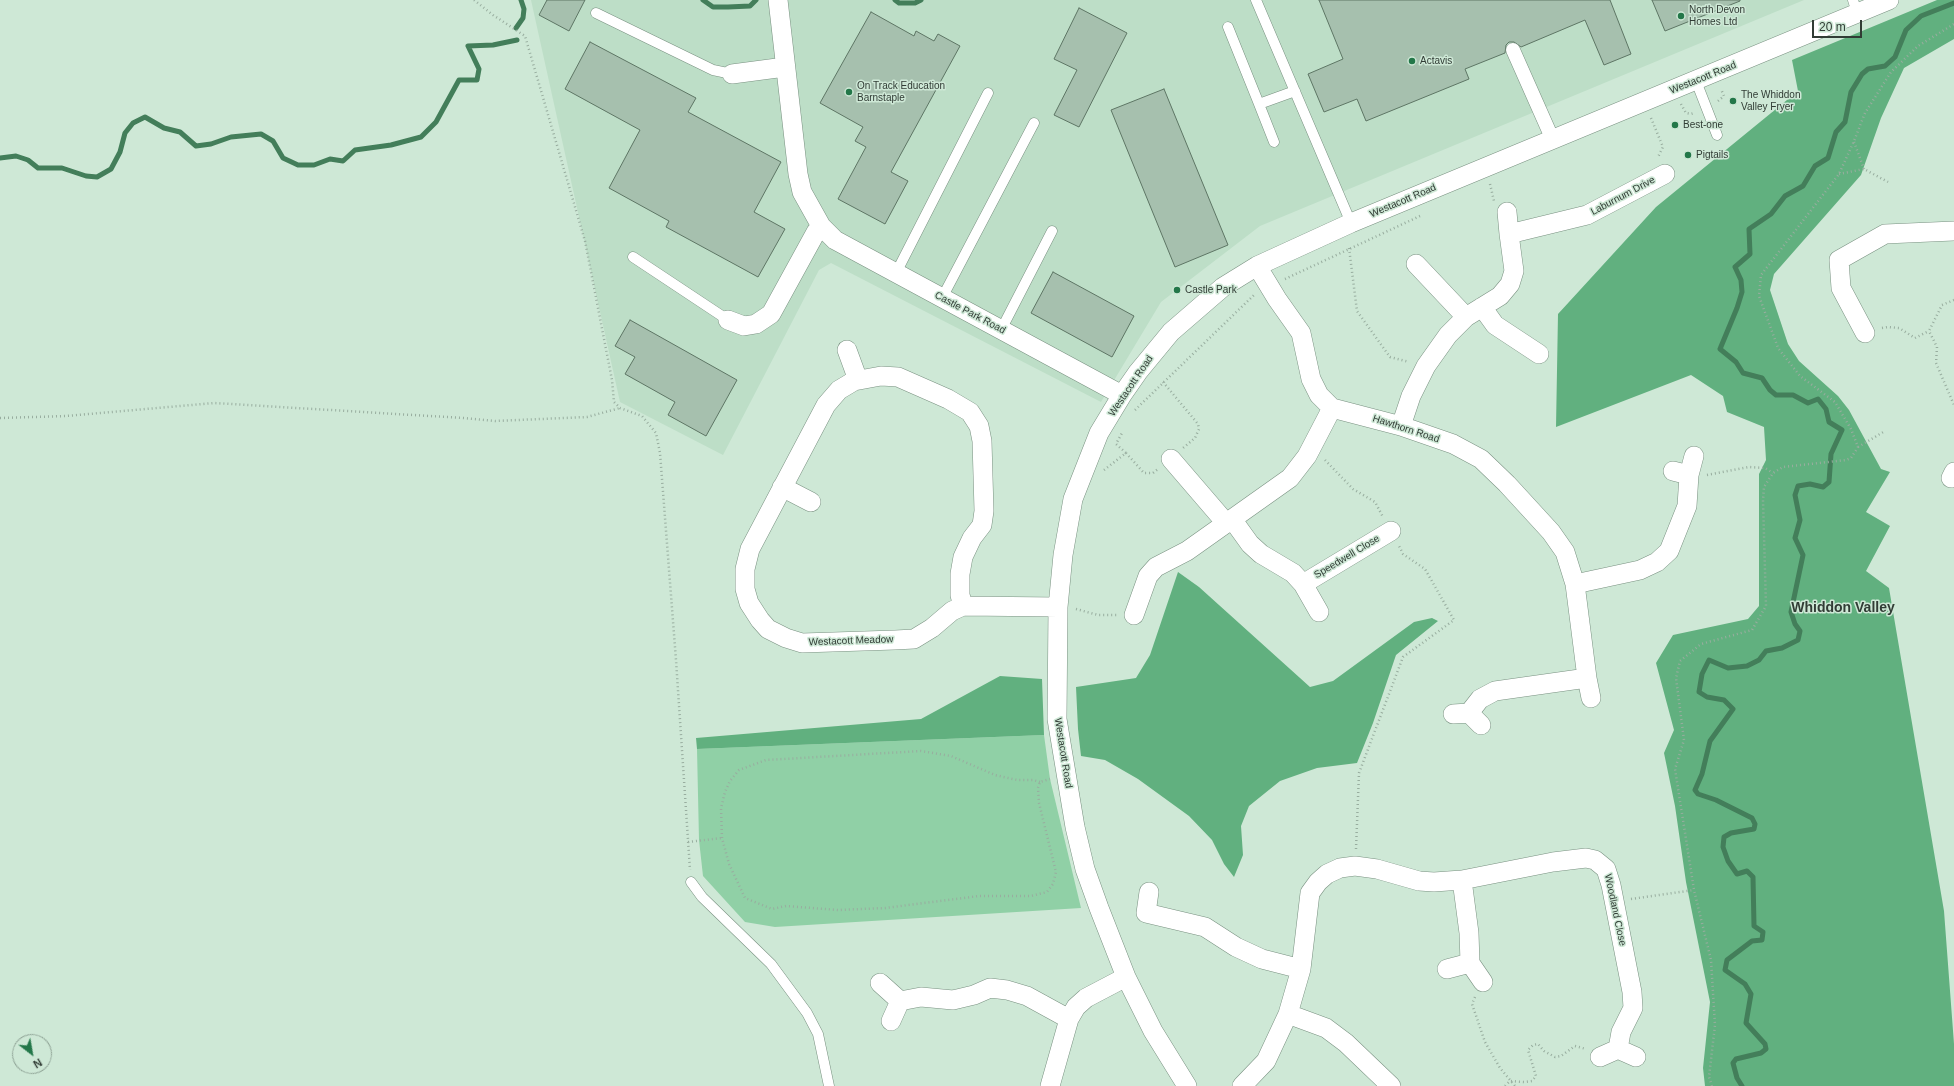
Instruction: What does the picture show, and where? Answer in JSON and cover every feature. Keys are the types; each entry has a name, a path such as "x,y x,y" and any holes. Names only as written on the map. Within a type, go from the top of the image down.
{"street":[{"name":"Westacott Road","path":"1187,1086 1153,1031 1126,977 1085,869 1075,827 1057,719 1067,608 1063,555 1073,499 1099,433 1122,395 1138,372 1171,332 1223,287 1257,266 1350,223 1552,138 1696,81 1855,7 1889,0"},
{"name":"Castle Park Road","path":"778,2 798,174 802,192 821,226 835,240 1122,395"},
{"path":"1513,50 1552,138"},
{"path":"732,74 785,67"},
{"name":"Laburnum Drive","path":"1510,234 1587,215 1665,174"},
{"path":"1402,426 1411,396 1426,366 1448,334 1466,318 1500,296 1510,284 1514,271 1507,212"},
{"path":"728,320 744,326 756,324 771,314 816,232 821,226"},
{"path":"1865,333 1840,288 1839,260 1885,234 1954,231"},
{"path":"1416,264 1466,318"},
{"path":"1134,615 1148,576 1156,567 1187,551 1290,478 1312,447 1332,408 1319,396 1311,380 1301,333 1277,299 1257,266"},
{"path":"1482,307 1495,325 1539,354"},
{"path":"847,350 858,380"},
{"name":"Westacott Meadow","path":"881,376 898,377 948,399 970,412 980,426 982,441 984,511 982,525 972,538 963,557 960,574 960,595 963,606 952,611 932,628 914,639 802,643 786,638 768,629 760,620 749,602 745,589 745,569 750,549 782,487 826,405 839,390 858,380 881,376"},
{"name":"Hawthorn Road","path":"1332,408 1402,426 1453,444 1481,458 1551,532 1565,552 1575,584 1591,698"},
{"path":"1575,584 1640,570 1657,562 1669,551 1687,506 1681,473 1694,456"},
{"name":"Speedwell Close","path":"1171,459 1250,544 1261,554 1293,573 1303,584 1319,612"},
{"path":"782,487 811,502"},
{"name":"Speedwell Close","path":"1303,584 1391,531"},
{"path":"963,606 1067,608"},
{"path":"1468,717 1480,700 1496,691 1587,678"},
{"name":"Woodland Close","path":"1242,1086 1266,1061 1288,1014 1301,969 1310,893 1318,882 1328,874 1340,868 1355,866 1376,869 1418,881 1434,882 1462,880 1553,862 1586,858 1595,860 1606,869 1614,901 1633,1008 1621,1032 1618,1049"},
{"path":"1462,880 1469,933 1470,963 1483,982"},
{"path":"1149,892 1146,913 1205,927 1236,947 1262,959 1301,969"},
{"path":"1447,969 1470,963"},
{"path":"1050,1086 1069,1019 1076,1007 1086,998 1126,977"},
{"path":"880,983 900,1001"},
{"path":"900,1001 921,996 953,1000 974,995 990,988 996,988 1027,996 1069,1019"},
{"path":"891,1021 900,1001"},
{"path":"1288,1014 1326,1028 1346,1043 1391,1086"},
{"path":"1600,1057 1618,1049 1636,1057"}],"lane":[{"path":"1256,0 1350,223"},
{"path":"596,12 713,70 732,74"},
{"path":"1228,27 1274,142"},
{"path":"1696,81 1717,135"},
{"path":"1259,104 1295,91"},
{"path":"896,273 988,93"},
{"path":"942,298 1034,123"},
{"path":"1001,330 1052,231"},
{"path":"633,257 728,320"},
{"path":"691,882 702,897 770,964 807,1013 818,1034 829,1086"}],"path":[{"path":"474,0 493,15 525,36 585,241 612,380 614,402 620,408 642,416 656,433 660,453 691,882"},
{"path":"1858,447 1851,429 1835,402 1800,376 1779,349 1759,296 1760,275 1839,174 1865,113 1891,72 1918,46 1954,24"},
{"path":"1650,116 1663,148 1657,158 1665,174"},
{"path":"1854,141 1864,169"},
{"path":"1839,174 1864,169 1888,182"},
{"path":"1349,248 1358,311 1390,357 1426,366"},
{"path":"1865,333 1888,327 1898,328 1915,338 1929,331 1942,306 1954,300"},
{"path":"1929,331 1937,347 1936,363 1954,405"},
{"path":"1126,453 1144,472 1153,473 1194,438 1199,429 1198,424 1163,382"},
{"path":"0,418 66,416 214,403 495,421 587,417 620,408"},
{"path":"1712,1086 1709,1077 1716,1025 1711,960 1694,890 1675,769 1684,740 1676,677 1681,659 1702,644 1752,631 1766,606 1763,500 1764,487 1772,473 1783,467 1841,461 1851,458 1858,447 1885,431"},
{"path":"1312,447 1353,490 1375,502 1403,554 1425,569 1454,620 1403,657 1359,773 1355,866"},
{"path":"1681,473 1704,476 1749,467 1765,468 1772,473"},
{"path":"1067,608 1098,615 1134,615"},
{"path":"1040,782 1038,788 1039,803 1056,872 1053,884 1047,892 1031,896 979,896 885,908 838,910 786,906 772,909 745,898 729,864 722,838 721,808 725,792 730,781 739,770 766,760 921,751 951,756 995,775 1017,780 1033,780 1040,782 1066,773"},
{"path":"688,842 722,838"},
{"path":"1614,901 1694,890"},
{"path":"1483,982 1477,991 1472,1004 1476,1021 1485,1042 1500,1068 1515,1086"},
{"path":"1505,1086 1510,1081 1532,1081 1536,1076 1528,1050 1533,1044 1538,1044 1544,1051 1555,1057 1561,1056 1575,1046 1595,1051 1600,1057"}],"shaded area":[{"path":"531,0 1804,0 1260,226 1161,302 1101,402 831,263 819,270 723,455 620,402"}],"green space":[{"path":"1937,0 1954,0 1954,39 1904,68 1881,118 1861,175 1774,274 1770,290 1788,344 1799,361 1838,396 1849,410 1881,469 1890,472 1866,512 1890,526 1866,571 1889,588 1944,911 1954,1044 1954,1086 1705,1086 1703,1068 1710,1002 1686,882 1675,806 1664,753 1674,730 1656,663 1673,635 1748,619 1759,606 1759,474 1766,460 1764,427 1727,412 1723,396 1691,375 1556,427 1558,314 1656,207 1798,91 1792,60"},
{"path":"1178,572 1199,587 1310,687 1333,681 1414,622 1432,618 1438,621 1396,655 1373,723 1357,763 1317,768 1280,781 1249,806 1241,826 1243,855 1234,877 1224,864 1212,840 1189,816 1138,779 1105,760 1081,756 1076,687 1136,678 1150,655"},
{"path":"1000,676 1042,679 1044,735 697,749 696,738 921,719"},
{"path":"1044,735 1050,779 1081,908 775,927 745,922 703,876 699,840 697,749"}],"building":[{"path":"547,0 585,0 569,31 539,15"},
{"name":"Actavis","path":"1319,0 1610,0 1631,54 1604,65 1585,20 1521,47 1514,42 1509,42 1506,45 1505,53 1465,69 1469,79 1366,121 1357,99 1324,112 1308,74 1343,59"},
{"name":"North Devon Homes Ltd","path":"1652,0 1740,0 1740,1 1665,31"},
{"path":"1079,8 1127,33 1079,127 1054,115 1077,70 1054,59"},
{"path":"871,12 914,36 916,31 934,41 938,34 960,46 891,172 908,181 885,224 838,199 866,147 855,141 863,127 820,103"},
{"path":"590,42 696,98 688,112 781,162 754,212 785,229 758,277 666,227 669,221 609,188 640,130 565,89"},
{"path":"1164,89 1228,245 1175,267 1111,110"},
{"path":"1053,272 1134,316 1112,357 1031,313"},
{"path":"630,320 737,380 706,436 668,415 675,402 625,374 635,357 615,346"}],"waterway":[{"path":"516,28 523,18 524,9 521,0"},
{"path":"703,0 713,7 750,6 756,0"},
{"path":"895,0 899,3 915,3 921,0"},
{"path":"1742,1086 1737,1078 1733,1063 1736,1059 1761,1053 1766,1049 1765,1044 1746,1023 1751,994 1745,984 1725,970 1727,960 1752,941 1762,940 1763,932 1754,926 1753,877 1747,871 1737,874 1728,861 1723,847 1724,837 1731,833 1754,829 1755,824 1752,818 1716,800 1698,794 1695,790 1702,774 1710,741 1733,709 1724,700 1707,697 1699,692 1702,674 1709,660 1728,668 1747,666 1759,660 1766,651 1782,648 1798,640 1800,631 1795,624 1791,612 1803,555 1795,538 1800,520 1795,495 1798,486 1810,484 1823,487 1829,482 1831,454 1842,430 1829,422 1826,409 1818,399 1808,403 1793,395 1776,395 1770,390 1762,378 1743,373 1736,362 1720,349 1742,292 1741,280 1735,267 1750,254 1749,229 1771,214 1785,196 1803,186 1815,166 1828,158 1836,132 1845,122 1851,92 1862,74 1868,69 1885,66 1895,57 1906,30 1921,16 1954,3"},
{"path":"0,158 16,156 28,160 38,168 62,168 86,176 97,177 111,169 120,152 125,133 133,123 145,117 164,128 180,132 196,146 211,144 231,137 261,134 273,141 283,158 298,165 314,165 330,159 343,161 355,150 391,145 421,137 436,122 459,80 477,80 479,69 468,46 493,45 517,40"}],"place":[{"name":"North Devon Homes Ltd","path":"1681,16"},
{"name":"Actavis","path":"1412,61"},
{"name":"On Track Education Barnstaple","path":"849,92"},
{"name":"The Whiddon Valley Fryer","path":"1733,101"},
{"name":"Best-one","path":"1675,125"},
{"name":"Pigtails","path":"1688,155"},
{"name":"Castle Park","path":"1177,290"}],"district":[{"name":"Whiddon Valley","path":"1843,608"}]}
